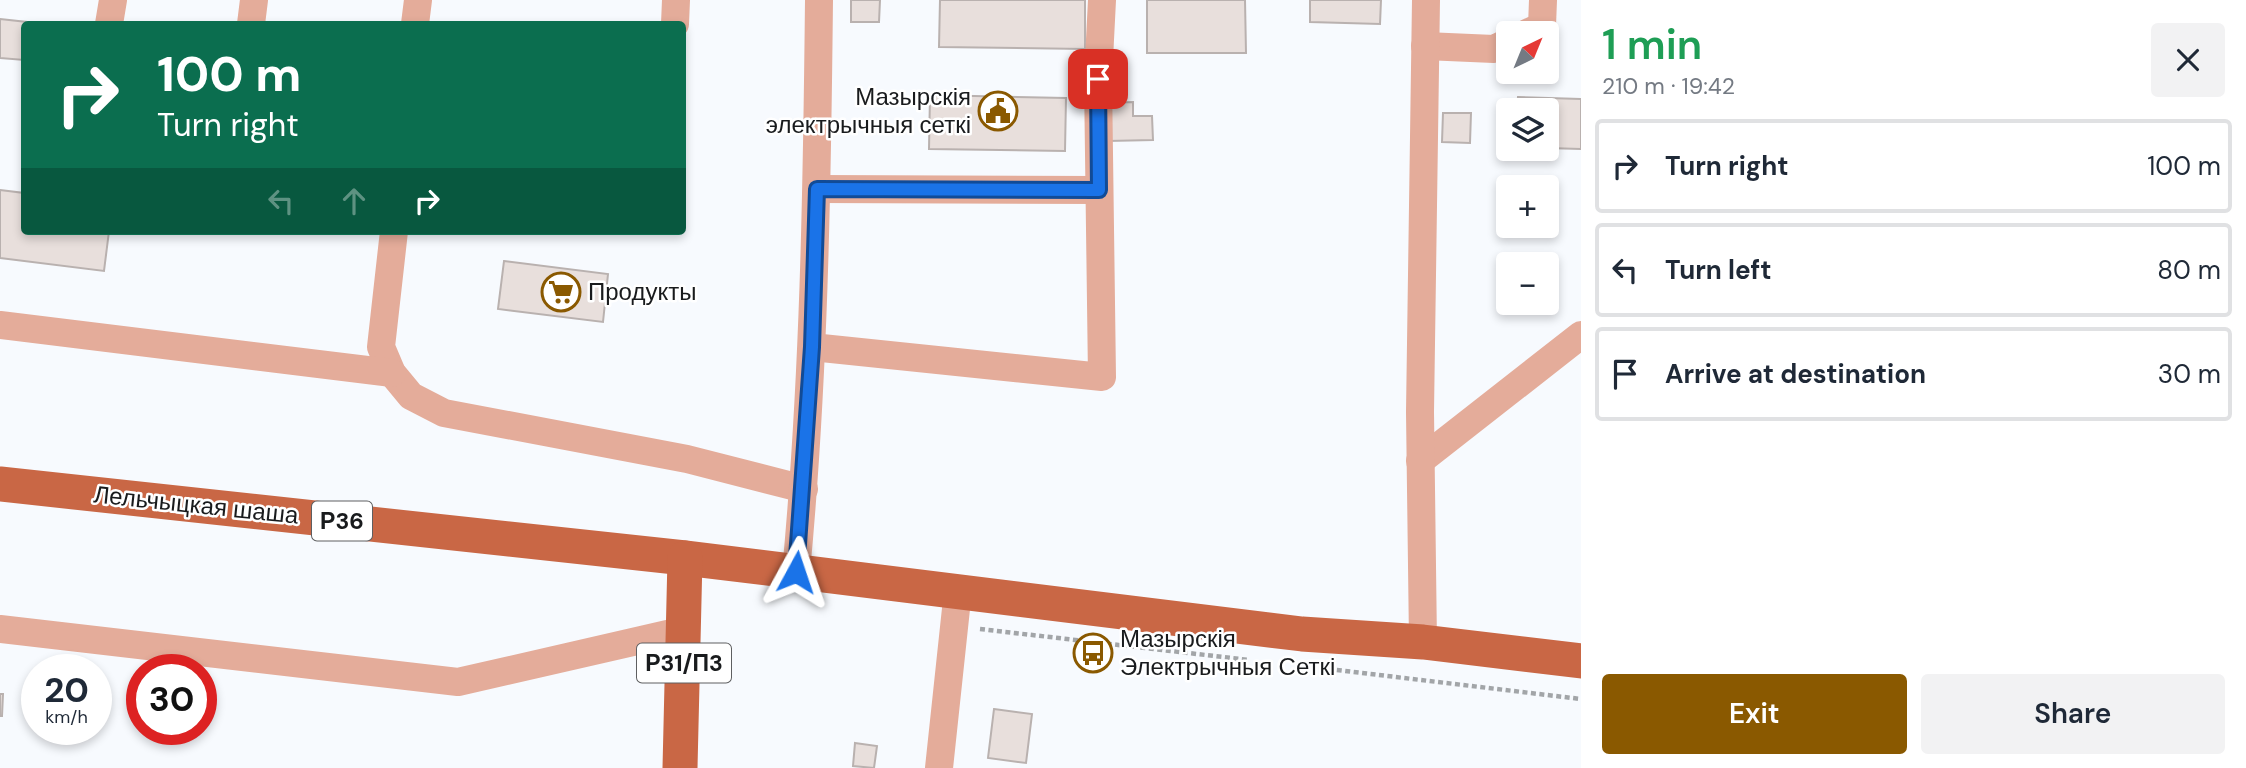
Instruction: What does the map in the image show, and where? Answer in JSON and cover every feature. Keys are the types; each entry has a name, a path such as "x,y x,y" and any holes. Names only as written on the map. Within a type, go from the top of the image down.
{"main road":[{"name":"Лельчыцкая шаша","path":"0,484 685,558"},
{"name":"Р36","path":"685,558 1302,634 1423,642 1581,661"},
{"name":"Р31/П3","path":"680,768 685,558"}],"street":[{"path":"110,21 113,0"},
{"path":"251,21 254,0"},
{"path":"415,21 418,0"},
{"path":"675,21 676,0"},
{"path":"796,572 812,347 819,0"},
{"path":"812,347 1102,377 1098,79 1102,0"},
{"path":"1423,642 1420,461 1426,0"},
{"path":"1542,21 1543,0"},
{"path":"1425,46 1496,48"},
{"path":"817,189 1099,190"},
{"path":"394,235 381,348 392,373 411,397 444,413 687,459 804,489"},
{"path":"0,325 392,373"},
{"path":"1420,461 1581,335"},
{"path":"939,768 958,590"},
{"path":"0,629 458,682 685,630"}],"building":[{"path":"851,0 880,0 879,22 851,22"},
{"path":"940,0 1085,0 1085,49 939,47"},
{"path":"1147,0 1245,0 1246,53 1147,53"},
{"path":"1310,0 1381,0 1380,24 1310,22"},
{"path":"0,19 21,21 21,60 0,58"},
{"name":"Мазырскія электрычныя сеткі","path":"930,95 1066,98 1065,151 929,149"},
{"path":"1559,98 1581,99 1581,149 1559,148"},
{"path":"1133,102 1133,116 1152,116 1153,140 1108,141 1106,103"},
{"path":"1443,113 1471,113 1470,143 1442,142"},
{"path":"0,190 21,193 21,235 108,235 104,271 0,258"},
{"path":"504,261 608,274 603,322 498,309"},
{"path":"0,694 3,694 2,716 0,716"},
{"path":"994,709 1032,714 1026,763 988,758"},
{"path":"855,743 877,746 874,768 853,766"}],"place":[{"name":"Мазырскія электрычныя сеткі","path":"998,111"},
{"name":"Продукты","path":"561,292"},
{"name":"Мазырскія Электрычныя Сеткі","path":"1093,653"}],"route":[{"path":"796,572 812,347 817,189 1099,190 1098,79"}]}
